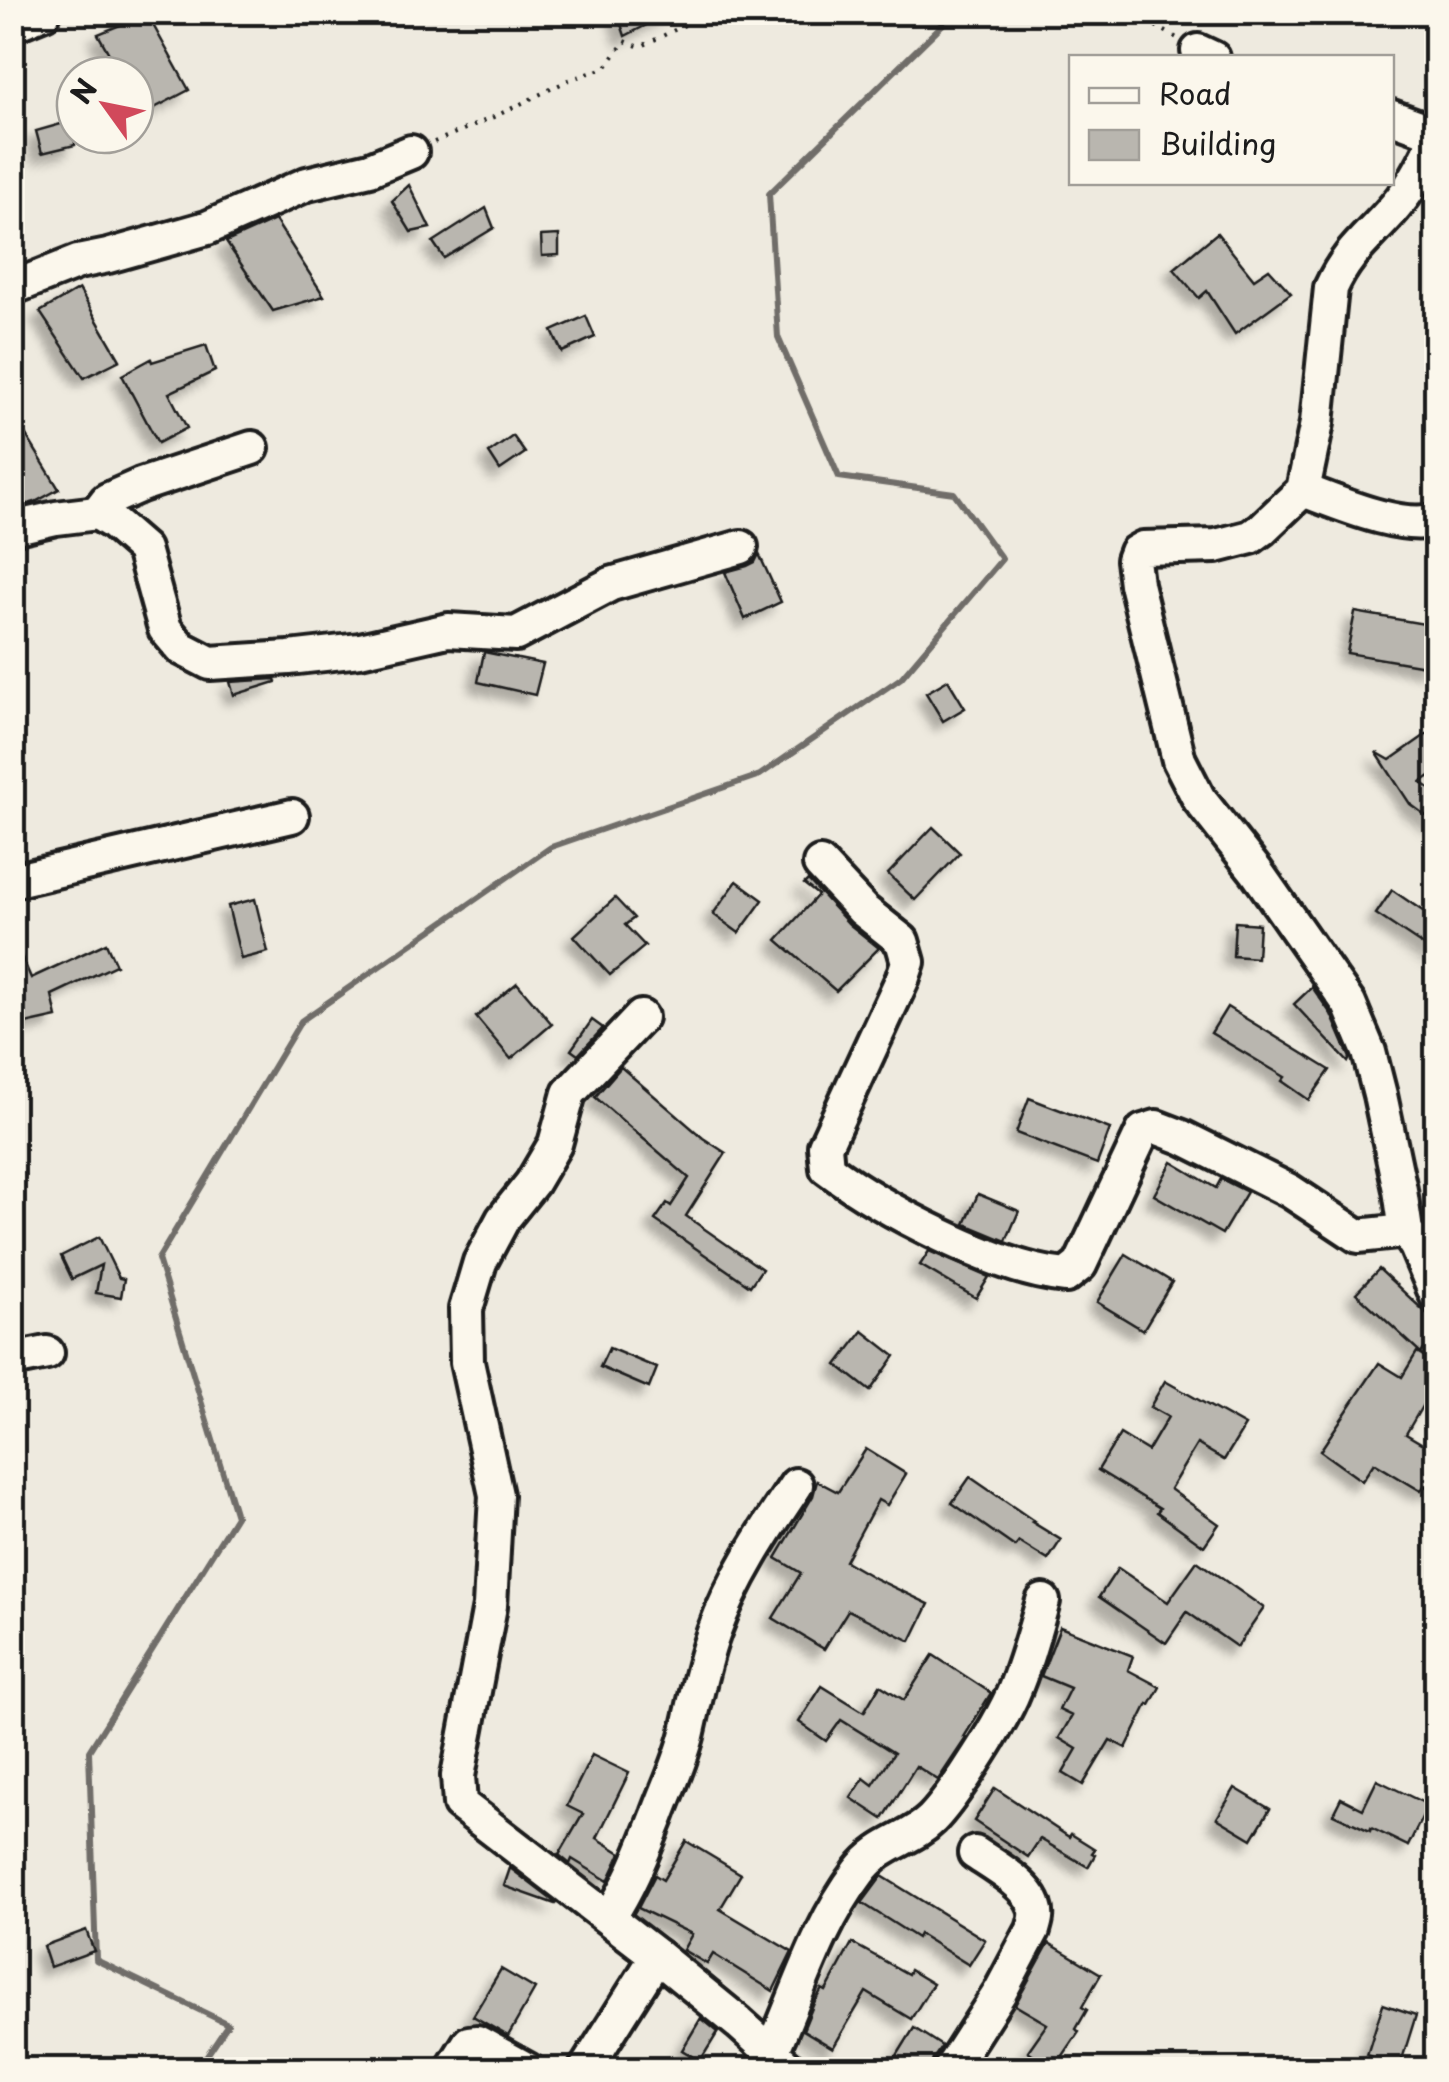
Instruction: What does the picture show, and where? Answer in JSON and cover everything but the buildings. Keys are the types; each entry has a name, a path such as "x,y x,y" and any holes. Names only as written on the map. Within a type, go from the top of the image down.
{"street":[{"path":"12,24 44,12"},
{"path":"1394,119 1436,136 1407,193 1352,252 1331,288 1317,422 1304,490 1250,537 1216,546 1144,548 1134,555 1134,572 1179,760 1199,799 1256,871 1343,994 1369,1052 1406,1231 1436,1294"},
{"path":"12,288 78,262 206,228 307,184 370,169 411,152"},
{"path":"97,513 107,500 252,448"},
{"path":"1304,490 1396,521 1421,524 1436,520"},
{"path":"12,528 97,513 113,523 143,548 165,629 181,648 210,664 360,650 448,630 516,634 610,584 741,547"},
{"path":"12,881 292,816"},
{"path":"820,864 863,910 902,942 908,962 825,1146 827,1168 844,1181 923,1226 996,1258 1050,1275 1066,1276 1080,1264 1143,1131 1156,1126 1290,1191 1358,1236 1406,1231"},
{"path":"641,1017 569,1092 556,1144 480,1262 466,1309 467,1362 496,1495 490,1606 458,1776 460,1804 610,1918 781,2061 813,1950 844,1892 862,1867 882,1849 930,1821 984,1748 1012,1697 1043,1601"},
{"path":"12,1360 46,1353"},
{"path":"610,1918 631,1883 679,1762 721,1614 742,1570 796,1485"},
{"path":"950,2070 1000,1992 1036,1920 1030,1896 975,1853"},
{"path":"584,2070 657,1956"},
{"path":"452,2070 469,2043 476,2042 528,2070"}],"path":[{"path":"411,152 569,80 605,68 624,41 640,46 710,12"},
{"path":"1116,12 1154,25 1206,54"}],"waterway":[{"path":"197,2070 228,2024 96,1960 89,1751 236,1516 158,1259 301,1021 551,847 760,775 901,678 1002,559 954,493 839,477 778,337 769,194 943,24 944,12"}]}
